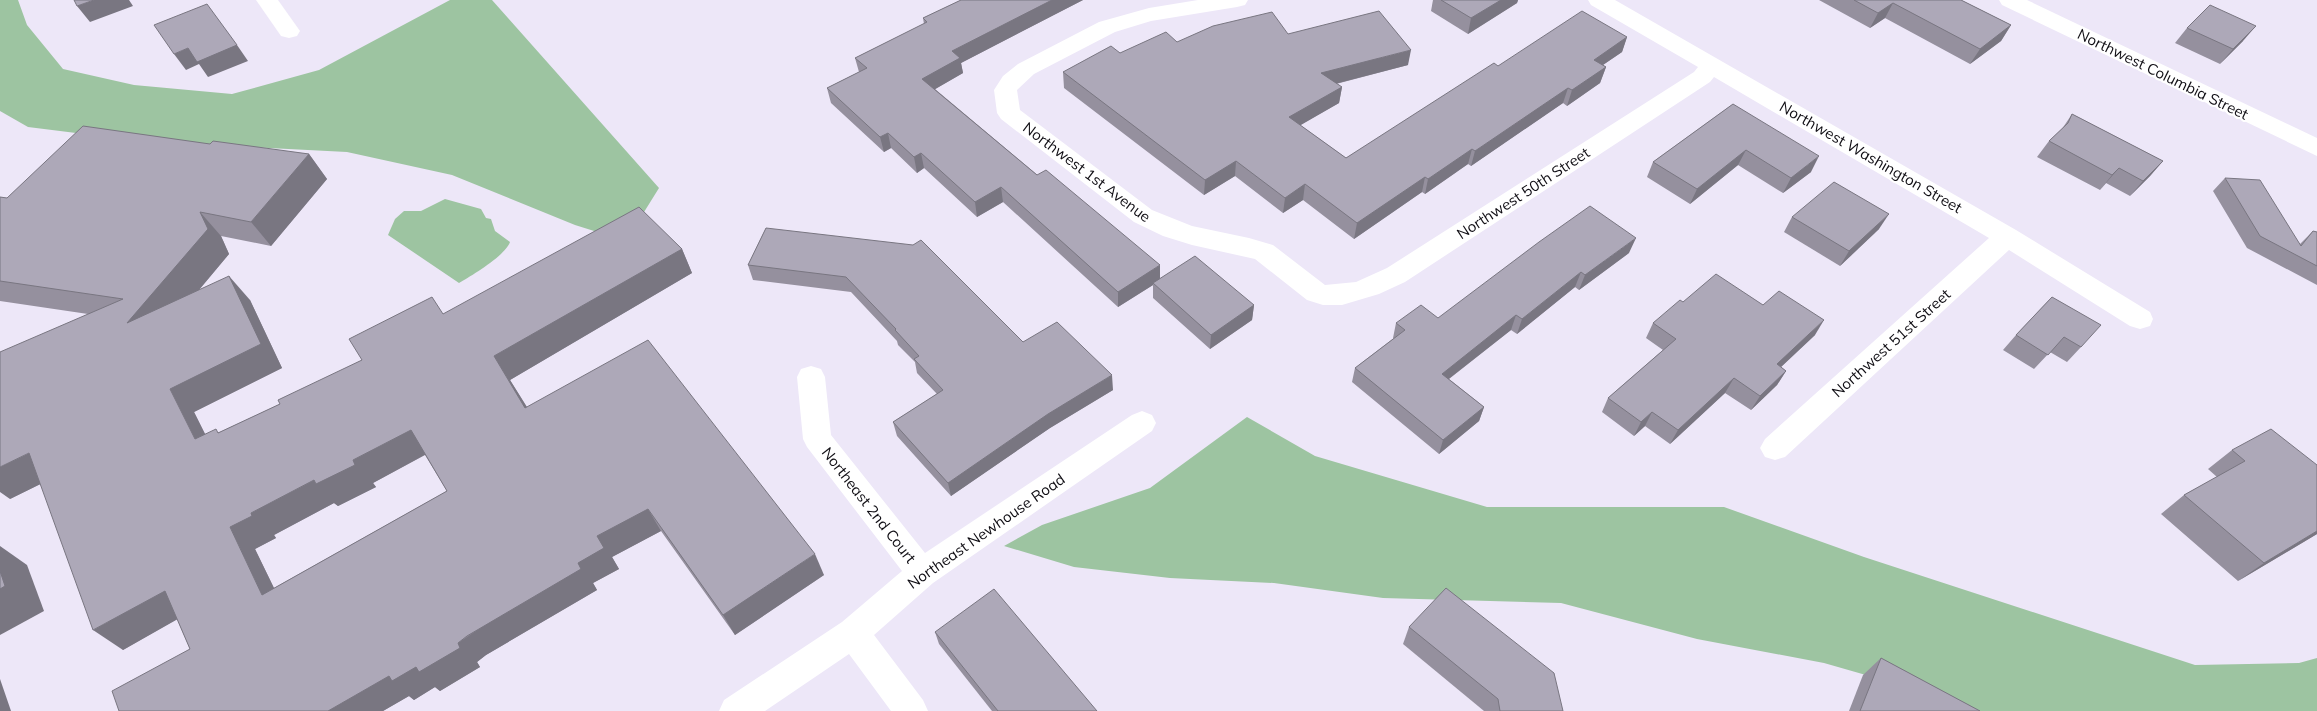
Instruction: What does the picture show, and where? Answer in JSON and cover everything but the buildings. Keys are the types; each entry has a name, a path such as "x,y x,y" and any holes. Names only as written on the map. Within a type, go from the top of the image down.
{"street":[{"path":"267,0 289,32"},
{"name":"Northwest 1st Avenue","path":"1237,0 1149,15 1107,27 1026,69 1011,81 1005,90 1009,113 1143,216 1163,227 1264,252 1293,276 1321,295"},
{"name":"Northwest Washington Street","path":"1599,0 2007,237 2140,319"},
{"name":"Northwest Columbia Street","path":"2010,0 2317,148"},
{"name":"Northwest 50th Street","path":"1321,295 1360,292 1396,275 1702,77 1712,64"},
{"name":"Northwest 51st Street","path":"1775,448 2007,237"},
{"name":"Northeast 2nd Court","path":"811,377 817,439 922,573"},
{"name":"Northeast Newhouse Road","path":"736,711 853,634 922,573 1142,423"},
{"path":"853,634 911,711"}],"green space":[{"path":"0,0 18,0 27,25 63,69 134,85 232,94 319,70 450,0 492,0 659,188 626,241 575,225 452,175 347,152 148,142 28,127 0,111"},
{"path":"445,199 481,209 486,218 491,219 495,231 510,242 495,259 459,283 388,235 395,219 404,211 421,211"},
{"path":"1247,417 1315,456 1487,507 1724,507 1864,557 2195,665 2299,663 2317,658 2317,711 1970,711 1939,696 1824,663 1697,639 1561,603 1383,598 1274,583 1170,578 1074,567 1004,546 1042,525 1150,488"}]}
